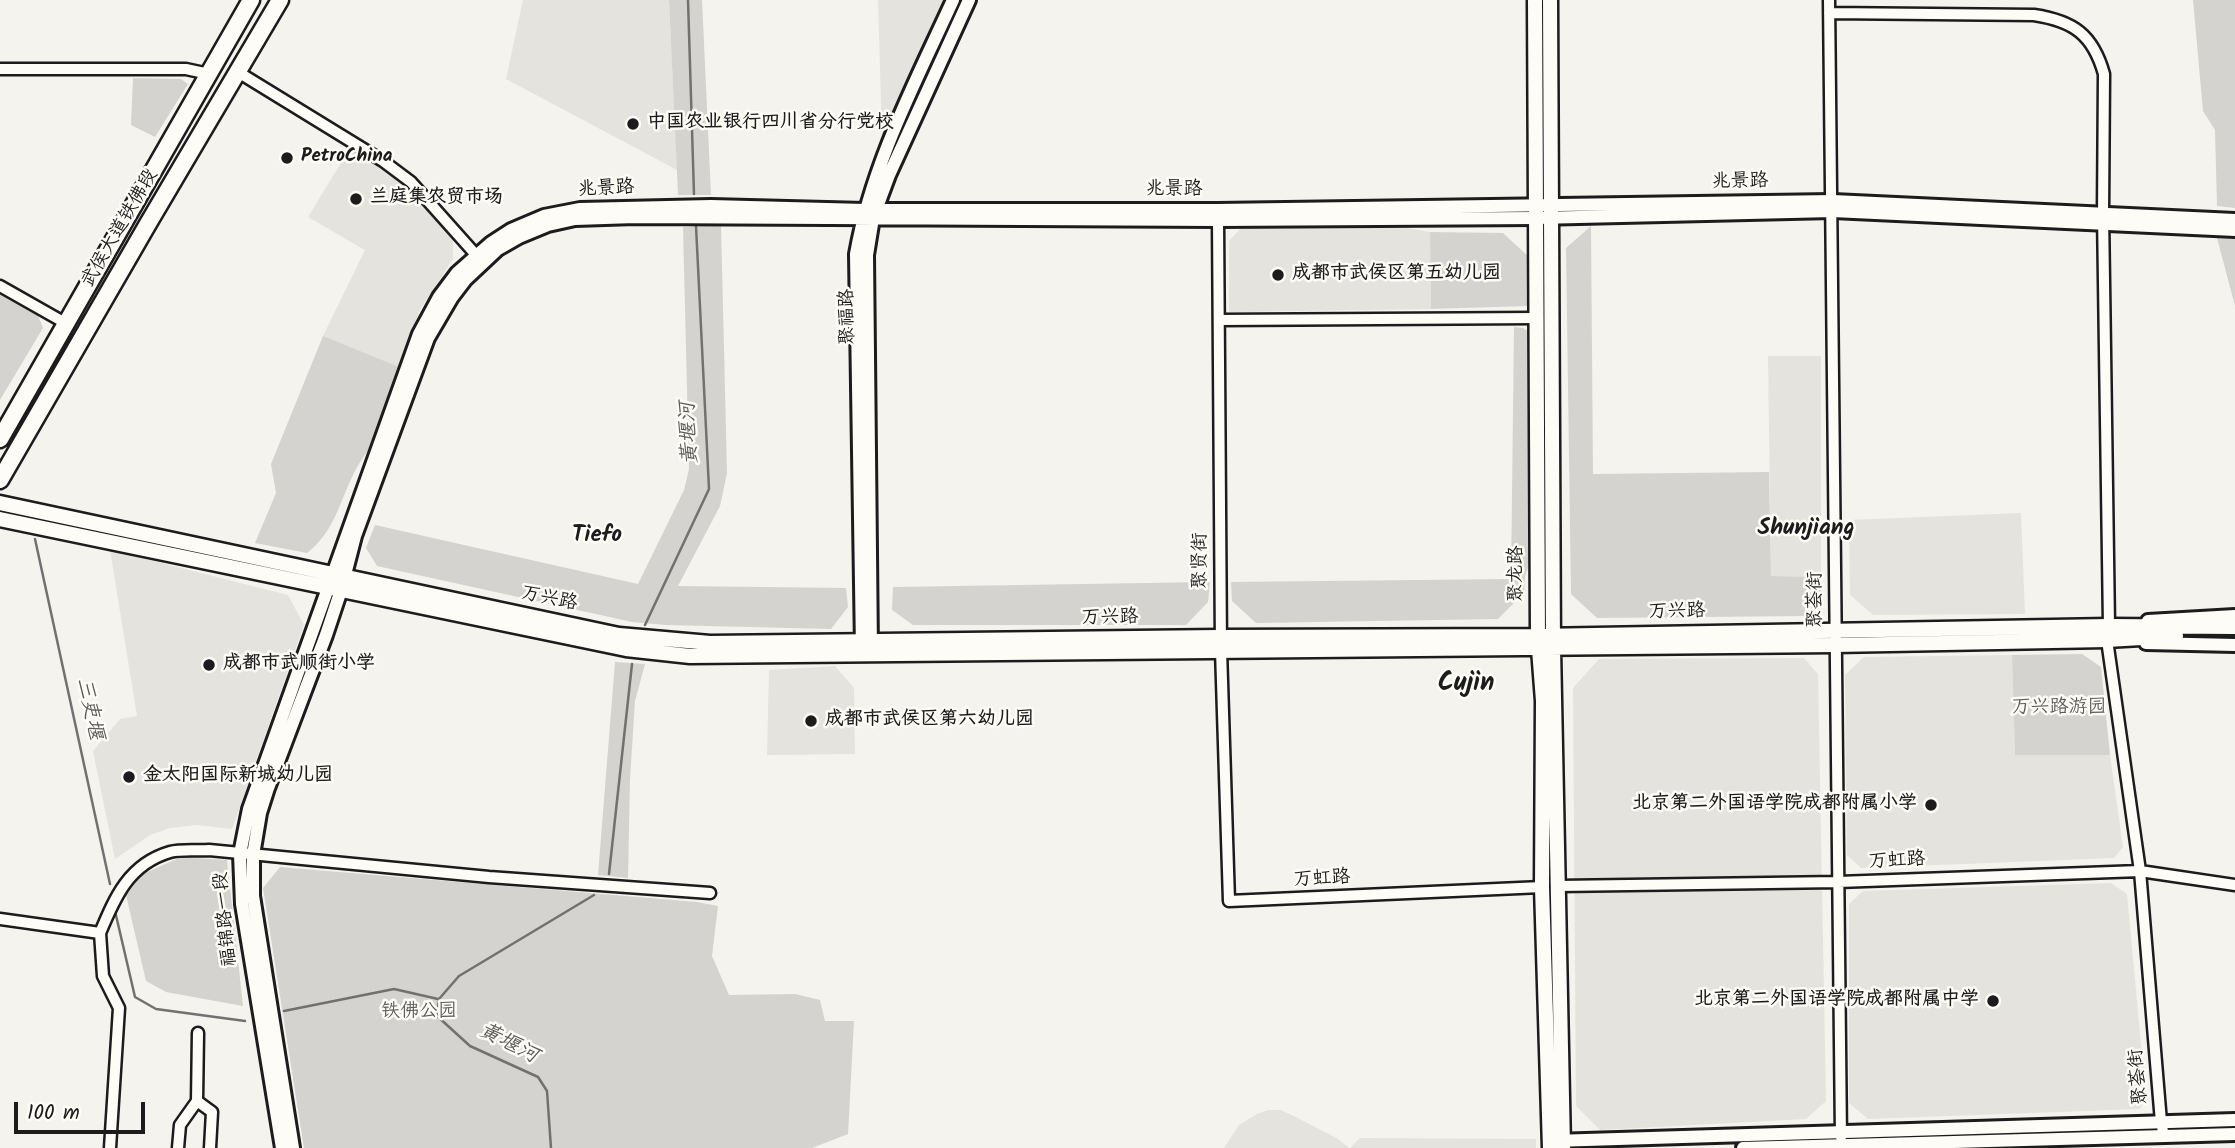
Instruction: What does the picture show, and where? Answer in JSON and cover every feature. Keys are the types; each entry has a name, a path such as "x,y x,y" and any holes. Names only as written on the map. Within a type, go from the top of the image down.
{"main road":[{"name":"武侯大道铁佛段","path":"0,439 251,0"},
{"name":"武侯大道铁佛段","path":"0,481 280,0"},
{"name":"聚龙路","path":"1535,0 1544,211 1537,318 1546,642 1559,886 1556,1144"},
{"name":"聚龙路","path":"1550,0 1544,211 1546,642 1542,887 1556,1144"},
{"name":"万兴路","path":"0,503 336,582 619,635 710,643 866,648 1546,642 1835,629 2108,634 2235,627"},
{"path":"0,519 336,582"},
{"path":"1546,642 1835,645 2108,634 2235,636"}],"street":[{"path":"869,214 888,143 953,0"},
{"name":"聚福路","path":"866,648 869,214 969,0"},
{"name":"聚荟街","path":"1829,0 1841,1145"},
{"name":"聚荟街","path":"1829,13 2034,15 2054,18 2073,26 2090,40 2100,58 2104,74 2108,634 2140,871 2164,1136"},
{"path":"0,69 186,69 209,74"},
{"path":"238,72 383,161 411,182 477,256"},
{"name":"兆景路","path":"336,582 419,334 439,297 457,273 511,230 544,216 580,209 711,206 869,214 1218,220 1833,206 2104,219 2235,230"},
{"name":"兆景路","path":"336,582 428,338 458,288 498,249 548,225 575,219 635,217 1217,210 1544,211"},
{"name":"兆景路","path":"2104,219 2235,220"},
{"name":"聚贤街","path":"1218,220 1220,644 1228,901"},
{"path":"0,286 67,324"},
{"path":"1219,320 1537,318"},
{"name":"福锦路一段","path":"282,1148 242,904 249,809 336,582"},
{"path":"2108,634 2167,619 2235,616"},
{"path":"2108,634 2200,646 2235,645"},
{"path":"110,1148 119,1008 103,976 100,933 112,904 133,872 170,852 209,850 489,877 710,894"},
{"name":"福锦路一段","path":"247,855 293,1148"},
{"name":"万虹路","path":"1559,886 1838,882 2140,871 2235,885"},
{"name":"万虹路","path":"1228,901 1542,887"},
{"path":"0,919 100,933"},
{"path":"178,1148 180,1125 197,1101 198,1033"},
{"path":"197,1101 212,1112 210,1148"},
{"path":"1556,1144 1841,1131 2235,1119"},
{"path":"1743,1148 2235,1134"}],"shaded area":[{"name":"中国农业银行四川省分行党校","path":"523,0 669,0 677,170 506,79"},
{"path":"878,0 945,0 882,137"},
{"path":"350,148 380,164 402,181 453,239 453,259 420,310 399,367 349,349 323,336 365,250 308,217"},
{"path":"1243,226 1401,227 1430,232 1431,309 1229,312 1229,241"},
{"path":"1768,356 1821,356 1821,577 1771,576"},
{"path":"2021,513 2025,614 1873,615 1850,595 1849,520"},
{"path":"110,550 288,595 304,625 232,829 197,825 170,828 150,835 115,859 93,751 120,719 137,716"},
{"name":"北京第二外国语学院成都附属小学","path":"2012,655 2015,755 2110,755 2123,847 2114,858 1861,868 1847,855 1845,675 1864,657"},
{"path":"1804,658 1818,674 1826,1101 1806,1119 1600,1130 1576,1106 1573,688 1599,659"},
{"name":"成都市武侯区第六幼儿园","path":"835,666 854,688 855,754 767,755 769,670"},
{"name":"北京第二外国语学院成都附属中学","path":"2111,883 2127,894 2146,1098 2140,1109 1868,1119 1849,1103 1849,904 1863,891"},
{"path":"1268,1110 1280,1110 1294,1116 1338,1139 1349,1148 1224,1148 1239,1125"},
{"path":"1360,1138 1536,1139 1536,1148 1350,1148"}],"green space":[{"path":"669,0 702,0 711,195 678,195"},
{"path":"2193,0 2235,0 2235,208 2217,206 2215,130 2203,111"},
{"path":"133,78 181,79 188,84 155,137 131,125"},
{"path":"721,225 727,473 720,506 678,586 846,588 848,607 831,629 632,622 377,566 366,548 375,525 638,584 684,490 689,469 683,227"},
{"path":"1591,226 1593,474 1769,472 1771,576 1821,577 1821,598 1806,616 1597,618 1571,594 1566,248"},
{"path":"1430,232 1503,233 1529,257 1528,306 1431,309"},
{"path":"2217,238 2235,239 2235,306"},
{"path":"0,292 37,313 43,328 0,400"},
{"path":"1514,327 1528,331 1529,565 1524,593 1498,619 1256,623 1232,601 1231,582 1511,579"},
{"path":"323,336 399,367 390,396 372,443 355,471 331,525 317,544 307,553 255,543 276,493 271,464"},
{"path":"1210,582 1208,602 1186,625 913,625 892,610 893,587"},
{"name":"万兴路游园","path":"2082,654 2101,667 2110,755 2015,755 2012,655"},
{"path":"615,662 645,664 635,701 628,878 598,875"},
{"path":"181,857 227,860 243,1006 166,992 146,981 126,895 143,874"},
{"name":"铁佛公园","path":"280,867 697,902 718,906 712,956 729,995 795,994 820,1000 825,1021 854,1021 848,1134 812,1148 304,1148 263,888"}],"waterway":[{"name":"黄堰河","path":"688,0 694,194"},
{"name":"黄堰河","path":"645,625 709,489 696,226"},
{"name":"三吏堰","path":"35,539 110,884"},
{"name":"黄堰河","path":"609,874 632,664"},
{"name":"黄堰河","path":"551,1148 547,1091 538,1077 470,1046 437,1016 439,999 459,976 594,895"},
{"name":"三吏堰","path":"115,911 135,997 156,1009 245,1021"},
{"name":"三吏堰","path":"284,1011 394,989 438,999"}],"place":[{"name":"中国农业银行四川省分行党校","path":"633,124"},
{"name":"PetroChina","path":"287,158"},
{"name":"兰庭集农贸市场","path":"356,199"},
{"name":"成都市武侯区第五幼儿园","path":"1278,275"},
{"name":"成都市武顺街小学","path":"209,665"},
{"name":"成都市武侯区第六幼儿园","path":"811,721"},
{"name":"金太阳国际新城幼儿园","path":"129,777"},
{"name":"北京第二外国语学院成都附属小学","path":"1931,805"},
{"name":"北京第二外国语学院成都附属中学","path":"1993,1001"}],"district":[{"name":"Shunjiang","path":"1806,530"},
{"name":"Tiefo","path":"597,537"},
{"name":"Cujin","path":"1466,686"}]}
